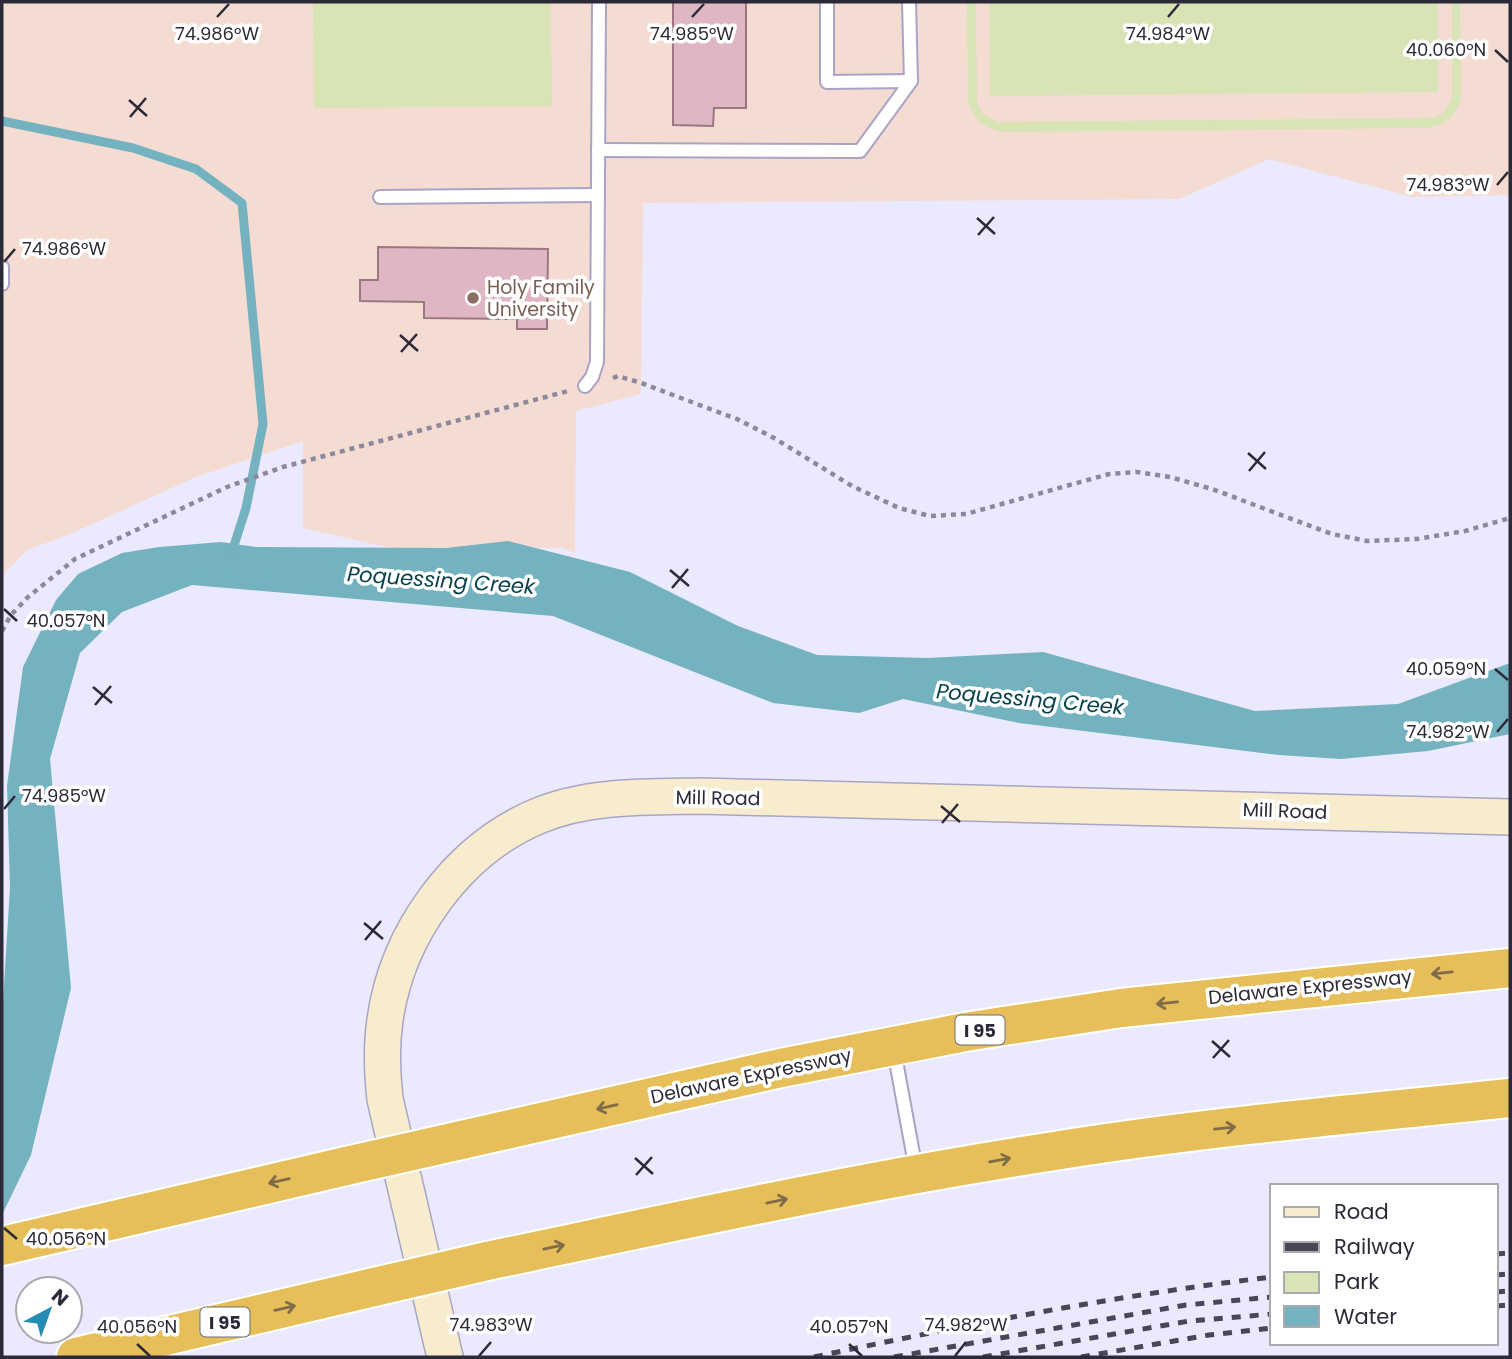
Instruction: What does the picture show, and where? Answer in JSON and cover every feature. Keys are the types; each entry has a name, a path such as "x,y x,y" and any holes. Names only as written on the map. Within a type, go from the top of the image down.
{"highway":[{"name":"Delaware Expressway","path":"2,1247 781,1068 965,1032 1121,1008 1510,968"},
{"name":"I 95","path":"76,1357 487,1261 916,1174 1050,1151 1204,1130 1510,1097"}],"street":[{"name":"Mill Road","path":"445,1357 384,1099 381,1063 384,1021 401,958 418,924 450,880 475,855 506,832 539,816 577,805 633,798 701,796 1510,817"}],"lane":[{"path":"585,386 592,377 597,362 599,2"},
{"path":"827,2 827,82 911,81"},
{"path":"598,150 860,151 911,81 909,2"},
{"path":"380,197 598,195"},
{"path":"2,267 2,284"},
{"path":"894,1046 916,1174"}],"path":[{"path":"2,631 27,597 75,559 228,486 283,467 618,376 672,394 759,429 852,486 899,508 930,516 966,514 1109,474 1137,472 1170,477 1212,489 1332,534 1367,541 1427,537 1465,531 1510,518"}],"shaded area":[{"name":"Holy Family University","path":"2,2 1510,2 1510,195 1412,197 1269,159 1179,199 643,203 641,394 576,411 575,553 563,548 523,545 503,551 422,555 303,528 303,441 196,477 68,535 27,550 2,576"}],"green space":[{"path":"313,2 551,2 552,106 314,108"},
{"path":"967,2 976,2 977,103 983,114 998,122 1434,118 1444,112 1452,98 1452,2 1460,2 1461,98 1449,119 1427,128 999,132 979,123 968,103"},
{"path":"989,2 1438,2 1438,92 990,96"}],"water":[{"name":"Poquessing Creek","path":"508,541 630,572 738,626 817,655 928,658 1043,652 1255,711 1398,704 1510,663 1510,734 1428,751 1341,759 1279,755 1019,723 903,699 859,713 773,703 553,616 192,585 122,612 80,653 50,759 71,988 31,1155 2,1215 2,1017 10,888 7,786 23,667 56,600 78,574 122,553 159,547 221,542 256,547 446,548"}],"building":[{"path":"673,2 746,2 746,108 714,108 713,126 673,125"},
{"path":"378,247 548,249 547,329 517,329 517,319 424,318 424,302 360,301 360,280 378,280"}],"waterway":[{"path":"2,121 133,148 196,169 242,203 263,424 246,508 231,555"}],"railway":[{"path":"1498,1254 1510,1253"},
{"path":"1498,1275 1510,1274"},
{"path":"814,1357 1042,1312 1270,1277"},
{"path":"1498,1292 1510,1291"},
{"path":"894,1357 1186,1305 1270,1297"},
{"path":"1498,1306 1510,1305"},
{"path":"983,1357 1189,1321 1270,1314"},
{"path":"1081,1357 1209,1335 1270,1328"}],"place":[{"name":"Holy Family University","path":"473,298"}]}
